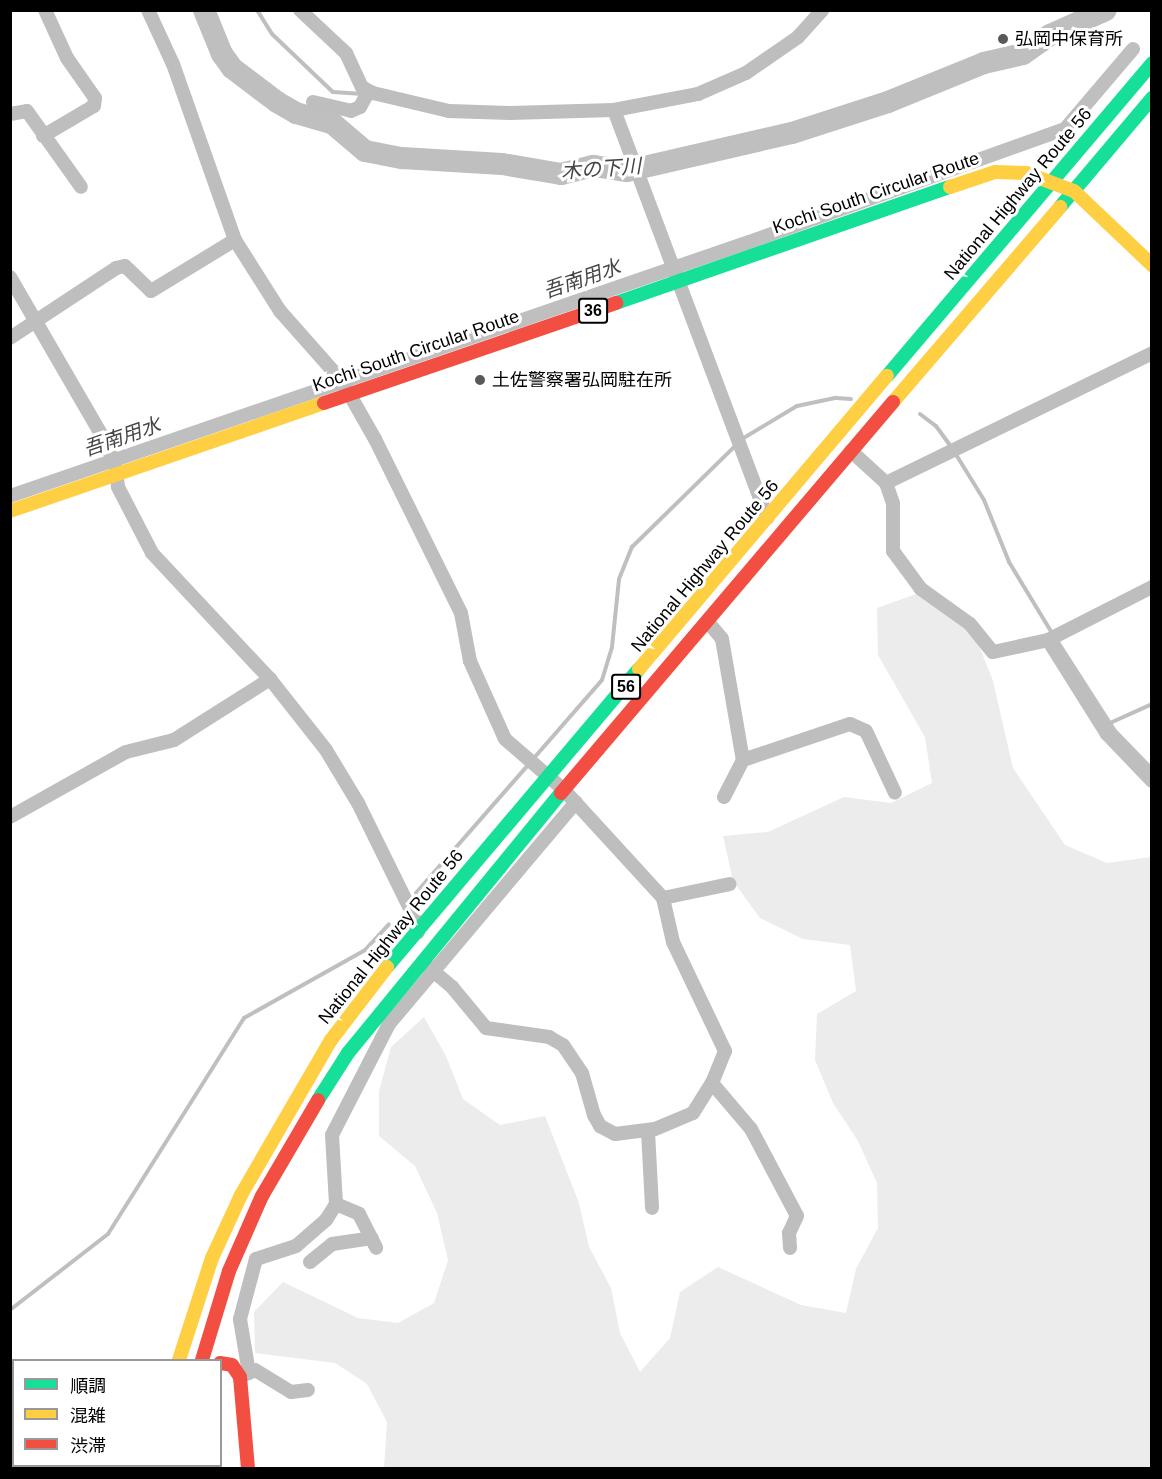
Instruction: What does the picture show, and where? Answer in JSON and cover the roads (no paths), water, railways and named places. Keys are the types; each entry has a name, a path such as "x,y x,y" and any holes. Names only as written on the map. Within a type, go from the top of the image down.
{"main road":[{"name":"National Highway Route 56","path":"179,1359 212,1258 287,1111 331,1040 417,929 550,778 1152,63"},
{"name":"National Highway Route 56","path":"206,1359 229,1271 262,1196 298,1130 348,1053 422,959 771,544 1152,98"},
{"name":"Kochi South Circular Route","path":"10,511 114,466 674,274 995,172 1026,173 1053,180 1074,191 1152,265"},
{"path":"222,1363 232,1365 244,1375 248,1468"}],"street":[{"path":"43,136 94,106 95,98 67,58 45,10"},
{"path":"10,277 114,466 126,507 152,553 270,679 327,750 358,802 417,929 422,959 432,971 452,987 486,1028 549,1037 563,1045 582,1072 600,1126 615,1134 648,1131 693,1113 712,1083 725,1051 673,942 663,898 610,845 576,802 506,739 492,714 470,661 461,613 436,558 345,387 280,311 235,240 173,64 148,10"},
{"path":"300,10 346,53 362,87 369,91 449,111 614,110 698,94 746,73 798,37 822,10"},
{"path":"313,102 351,111 360,107 369,91"},
{"path":"614,110 737,443 761,493 771,544"},
{"path":"10,114 27,111 81,187"},
{"path":"10,338 116,268 125,266 151,291 235,240"},
{"path":"886,483 1152,353"},
{"path":"851,451 886,483 893,503 893,551 921,589 970,624 993,652 1053,637 1152,587"},
{"path":"707,621 722,639 744,760 724,797"},
{"path":"1053,637 1107,734 1152,781"},
{"path":"10,817 126,752 174,740 270,679"},
{"path":"744,760 850,724 860,725 895,793"},
{"path":"308,1390 291,1392 270,1376 255,1370 244,1375 240,1319 256,1259 296,1246 326,1220 336,1204 332,1135 390,1024 432,971 576,802"},
{"path":"663,898 730,884"},
{"path":"712,1083 751,1129 797,1216 789,1233 790,1248"},
{"path":"648,1131 652,1208"},
{"path":"310,1262 332,1244 374,1243 359,1214 336,1204"}],"waterway":[{"name":"木の下川","path":"204,10 222,54 232,68 277,102 296,113 332,123 365,151 402,158 502,164 561,174 594,166 627,171 792,133 888,102 984,63 1023,54 1050,35 1106,10"},
{"path":"257,10 272,34 333,92 359,94"},
{"name":"吾南用水","path":"10,496 749,242 1065,129 1133,49"},
{"path":"742,439 797,406 836,398 851,399"},
{"path":"920,414 936,426 951,447"},
{"path":"534,758 602,680 612,647 619,579 632,547 737,444"},
{"path":"955,453 984,500 1009,562 1052,633"},
{"path":"1056,639 1115,731 1152,769"},
{"path":"1110,723 1152,704"},
{"path":"416,893 529,764"},
{"path":"10,1310 108,1234 244,1018 365,950 389,924"}],"place":[{"name":"弘岡中保育所","path":"1003,39"},
{"name":"土佐警察署弘岡駐在所","path":"480,380"}]}
